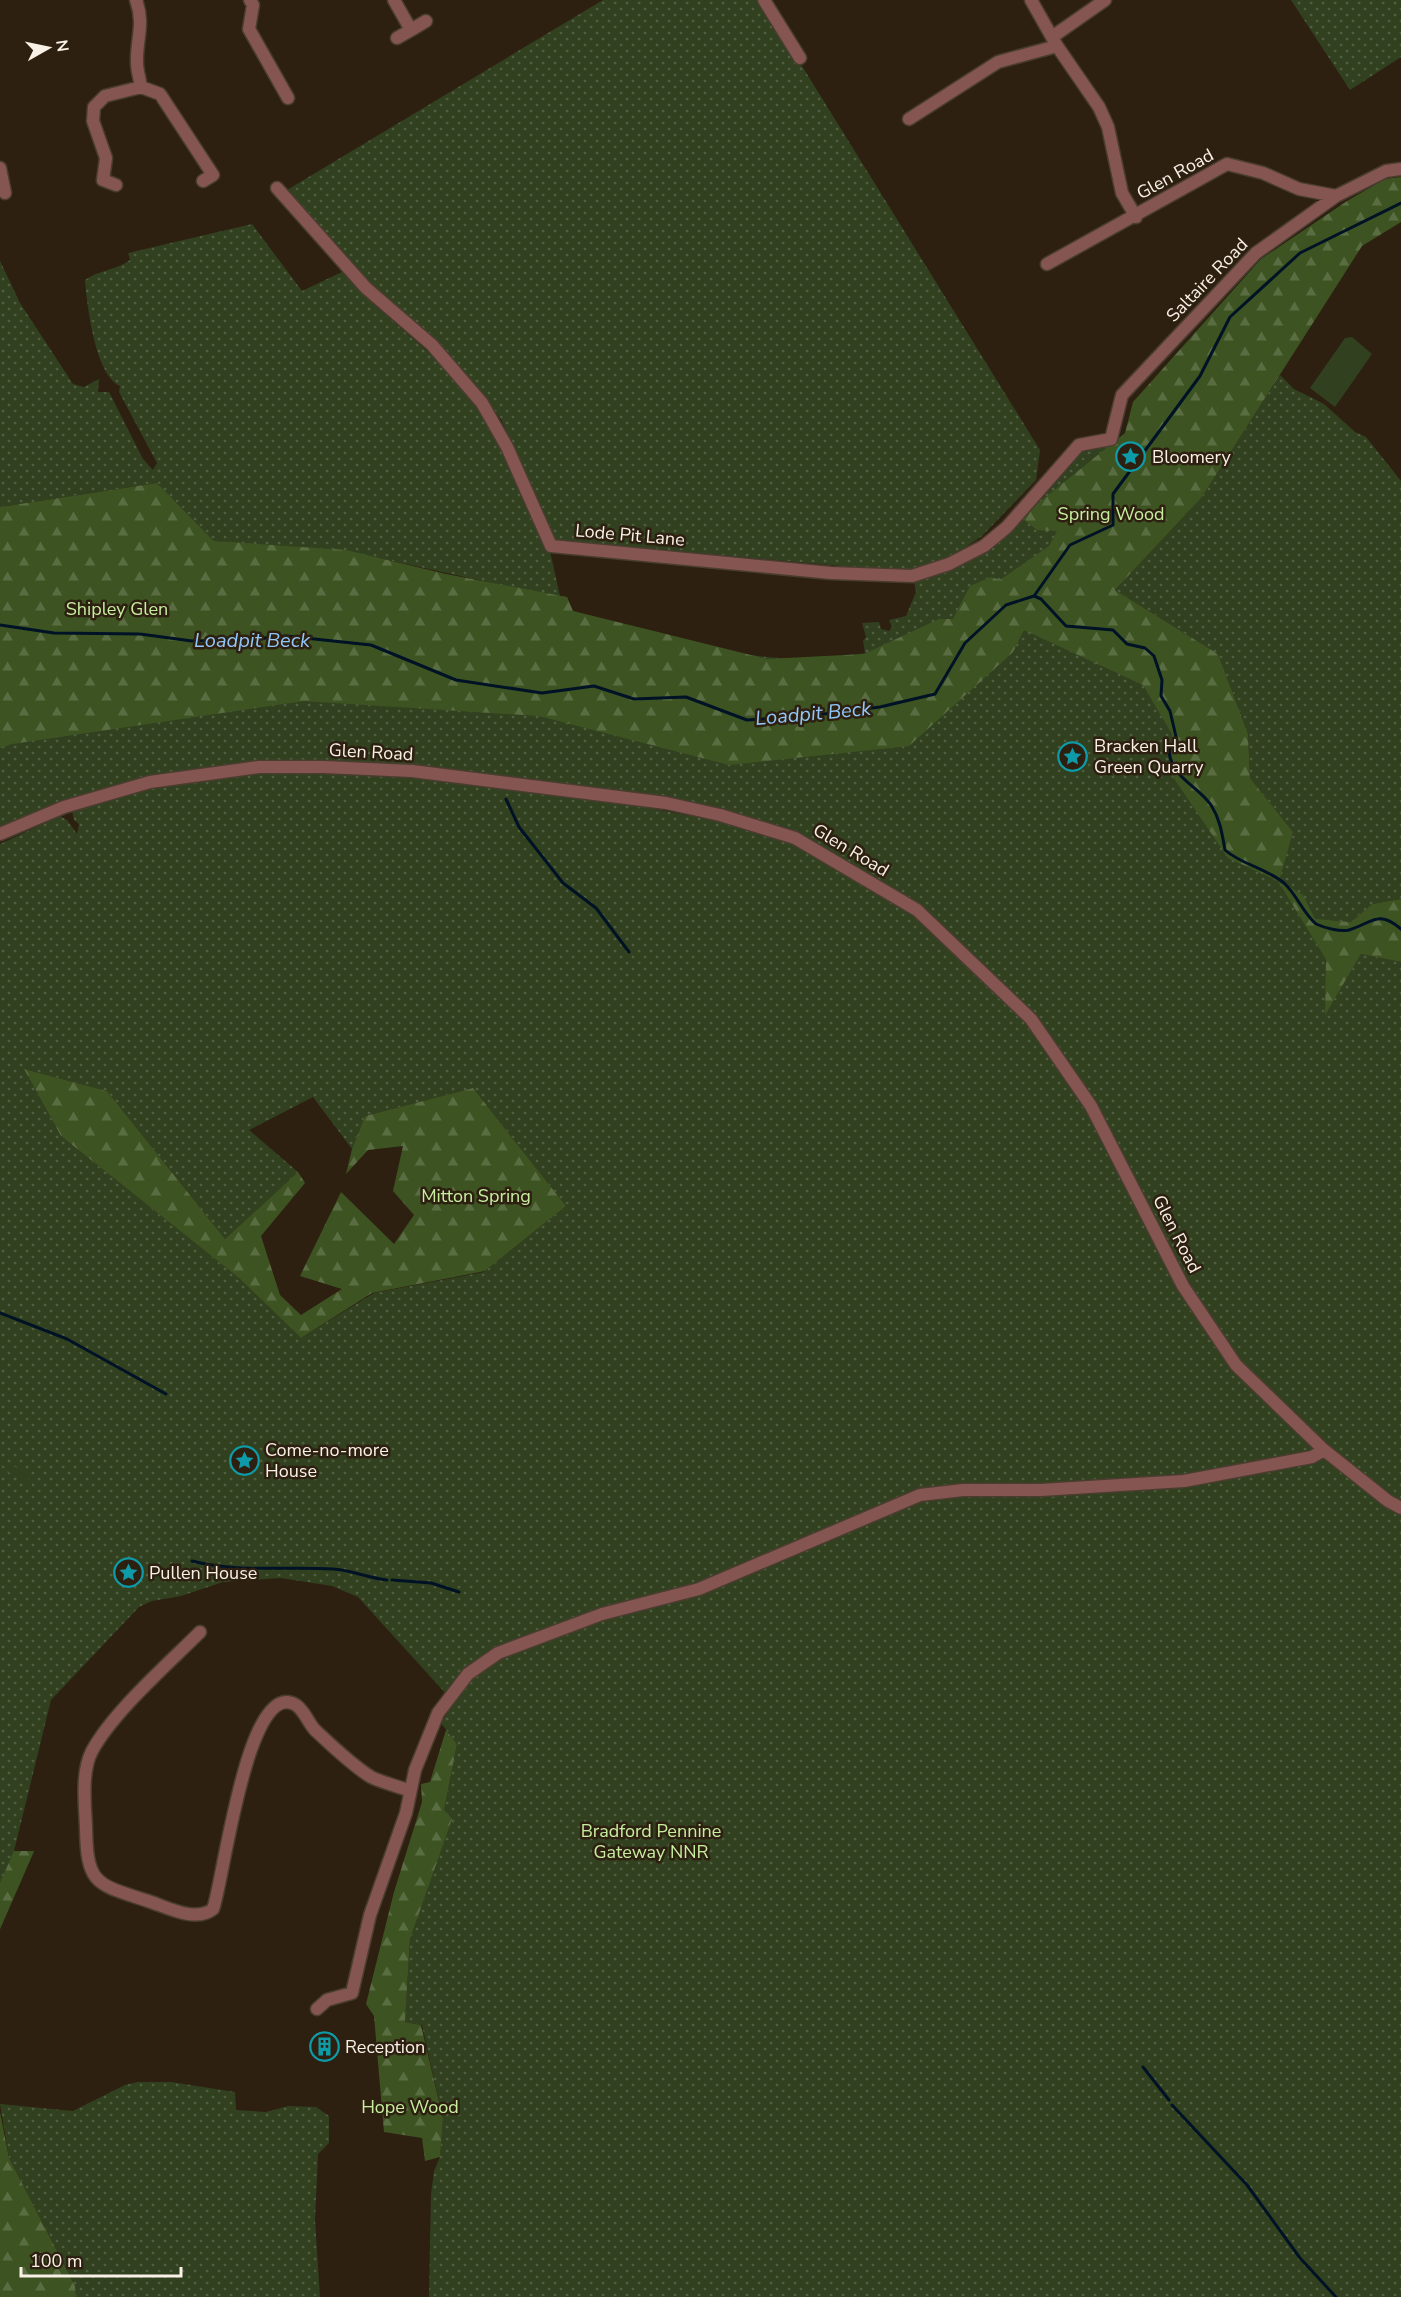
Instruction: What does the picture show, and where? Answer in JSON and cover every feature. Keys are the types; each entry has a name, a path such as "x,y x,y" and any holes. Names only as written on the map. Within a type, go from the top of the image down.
{"street":[{"path":"136,0 140,9 141,38 136,62 141,87"},
{"path":"250,0 252,5 249,28 288,98"},
{"path":"394,0 411,30"},
{"path":"764,0 800,58"},
{"name":"Glen Road","path":"1031,0 1054,41 1098,107 1108,127 1122,193 1136,217"},
{"path":"909,119 998,62 1054,41 1105,0"},
{"path":"397,38 426,21"},
{"path":"116,185 100,184 106,158 93,121 94,107 105,96 141,87 160,94 213,175 203,181"},
{"name":"Glen Road","path":"1047,264 1136,217 1227,164 1263,173 1299,189 1335,196"},
{"path":"0,168 5,193"},
{"name":"Saltaire Road","path":"1111,439 1122,395 1256,253 1335,196 1386,171 1401,169"},
{"name":"Lode Pit Lane","path":"277,188 366,288 432,345 482,403 507,447 551,546 831,573 912,576 949,564 984,546 1006,527 1079,445 1111,439"},
{"name":"Glen Road","path":"0,834 64,807 150,782 259,767 302,767 412,771 666,803 720,815 795,838 917,910 1031,1019 1091,1106 1183,1286 1236,1365 1324,1450 1388,1501 1401,1508"},
{"path":"317,2009 327,2000 352,1993 370,1915 406,1813 415,1770 438,1713 468,1674 498,1653 532,1638 602,1614 699,1589 920,1495 1184,1481 1312,1457 1324,1450"},
{"path":"200,1632 125,1708 92,1751 85,1787 86,1852 90,1870 100,1883 190,1915 207,1914 213,1909 236,1794 255,1740 270,1710 279,1703 289,1702 297,1706 311,1726 332,1747 371,1777 410,1791"}],"green space":[{"path":"603,0 761,0 1040,450 1036,480 982,536 949,558 909,572 555,540 501,419 468,376 431,337 372,287 287,190"},
{"path":"1291,0 1401,0 1401,57 1350,90"},
{"name":"Shipley Glen","path":"1401,177 1401,222 1362,246 1202,497 1115,590 1218,654 1248,734 1250,778 1293,832 1279,881 1303,895 1315,919 1351,922 1372,904 1401,899 1401,962 1361,954 1325,1015 1326,959 1278,881 1228,858 1171,774 1172,734 1143,685 1024,630 1013,652 909,746 729,765 539,716 304,701 12,744 0,748 0,507 157,483 214,541 346,550 446,574 567,597 573,611 767,659 864,654 939,619 953,619 970,586 991,577 1000,580 1049,546 1057,531 1037,530 1021,517 1125,433 1133,402 1261,259 1347,201 1385,179"},
{"name":"Bradford Pennine Gateway NNR","path":"252,224 302,291 342,272 444,367 479,407 503,450 536,522 546,550 550,551 560,596 567,597 572,612 717,649 754,656 791,659 828,658 865,653 863,641 866,637 862,623 879,622 881,629 889,631 892,627 889,620 906,616 916,592 914,580 963,560 995,540 1078,451 1092,442 1103,442 1109,448 1105,470 1083,508 1057,544 1030,595 1055,603 1063,611 1073,629 1105,636 1121,655 1135,648 1145,654 1150,662 1157,689 1179,731 1180,738 1175,748 1178,766 1190,779 1215,797 1219,830 1229,847 1243,860 1278,881 1293,832 1250,778 1248,734 1218,654 1115,590 1202,497 1280,375 1294,389 1324,404 1355,432 1366,437 1401,481 1401,899 1372,904 1351,922 1327,920 1361,926 1346,966 1330,986 1328,1009 1361,954 1401,962 1401,2297 429,2297 431,2194 434,2171 440,2157 443,2119 422,2025 405,2022 410,1939 449,1826 448,1816 444,1810 457,1744 441,1723 461,1689 456,1684 448,1696 358,1597 332,1586 281,1578 223,1582 181,1596 152,1601 139,1607 51,1700 14,1851 34,1851 0,1929 0,844 60,816 67,820 77,834 79,824 74,820 72,811 130,793 189,781 249,775 371,774 431,778 551,792 708,818 707,808 595,788 481,773 366,764 252,764 190,771 108,789 44,812 0,832 0,512 119,497 160,485 157,483 0,507 0,261 20,303 73,384 84,387 99,379 98,392 109,392 143,459 153,470 157,463 119,392 120,386 111,379 98,354 90,322 86,291 85,280 130,260 128,253","holes":["172,498 214,541 234,543 204,557 194,554 184,520","270,545 339,550 273,554","370,556 551,596 404,572 375,561","24,1069 107,1091 225,1239 298,1172 249,1130 313,1097 352,1149 365,1116 473,1088 566,1206 484,1272 374,1293 301,1338 239,1278 61,1136"]},
{"path":"1352,337 1372,354 1335,407 1310,388 1345,338"},
{"name":"Mitton Spring","path":"24,1069 107,1091 225,1239 298,1172 305,1183 261,1236 280,1295 301,1315 342,1289 300,1276 341,1192 394,1244 414,1215 393,1191 403,1146 368,1150 346,1174 352,1149 365,1116 473,1088 566,1206 485,1271 372,1293 301,1338 239,1278 61,1136"},
{"path":"12,1466 23,1471 33,1488 5,1470"},
{"name":"Hope Wood","path":"446,1730 457,1744 444,1810 452,1819 410,1939 405,2022 421,2025 443,2119 440,2157 425,2161 422,2138 384,2132 374,2016 366,2004 394,1892 422,1802 421,1784 430,1782"},
{"path":"14,1851 34,1851 0,1929 0,1883"},
{"path":"138,2082 171,2082 235,2092 236,2110 266,2112 288,2106 316,2107 329,2116 329,2143 318,2154 315,2220 320,2297 76,2297 75,2286 9,2158 0,2104 73,2111 125,2085"},
{"path":"0,2112 9,2158 75,2286 76,2297 0,2297"}],"waterway":[{"name":"Loadpit Beck","path":"0,625 54,633 140,634 192,641 245,640 286,636 371,645 456,680 542,693 594,686 634,699 686,697 747,720 808,716 880,707 935,694 965,643 1006,605 1034,596 1070,545 1113,525 1113,494 1200,376 1230,317 1300,253 1401,203"},
{"path":"1034,596 1041,599 1066,626 1113,630 1127,644 1145,648 1154,656 1162,680 1161,696 1170,711 1177,741 1169,750 1171,759 1179,774 1205,798 1214,810 1219,821 1225,850 1284,883 1316,924 1332,929 1349,930 1375,919 1381,919 1401,929"},
{"path":"506,799 519,827 563,883 596,908 629,952"},
{"path":"0,1313 67,1339 166,1394"},
{"path":"192,1561 244,1568 333,1569 387,1580"},
{"path":"392,1580 431,1583 459,1592"},
{"path":"1143,2067 1169,2100"},
{"path":"1172,2105 1247,2185 1300,2258 1336,2297"}],"place":[{"name":"Bloomery","path":"1131,457"},
{"name":"Bracken Hall Green Quarry","path":"1073,756"},
{"name":"Come-no-more House","path":"244,1460"},
{"name":"Pullen House","path":"128,1573"},
{"name":"Reception","path":"324,2047"}],"park label":[{"name":"Spring Wood","path":"1111,514"}]}
